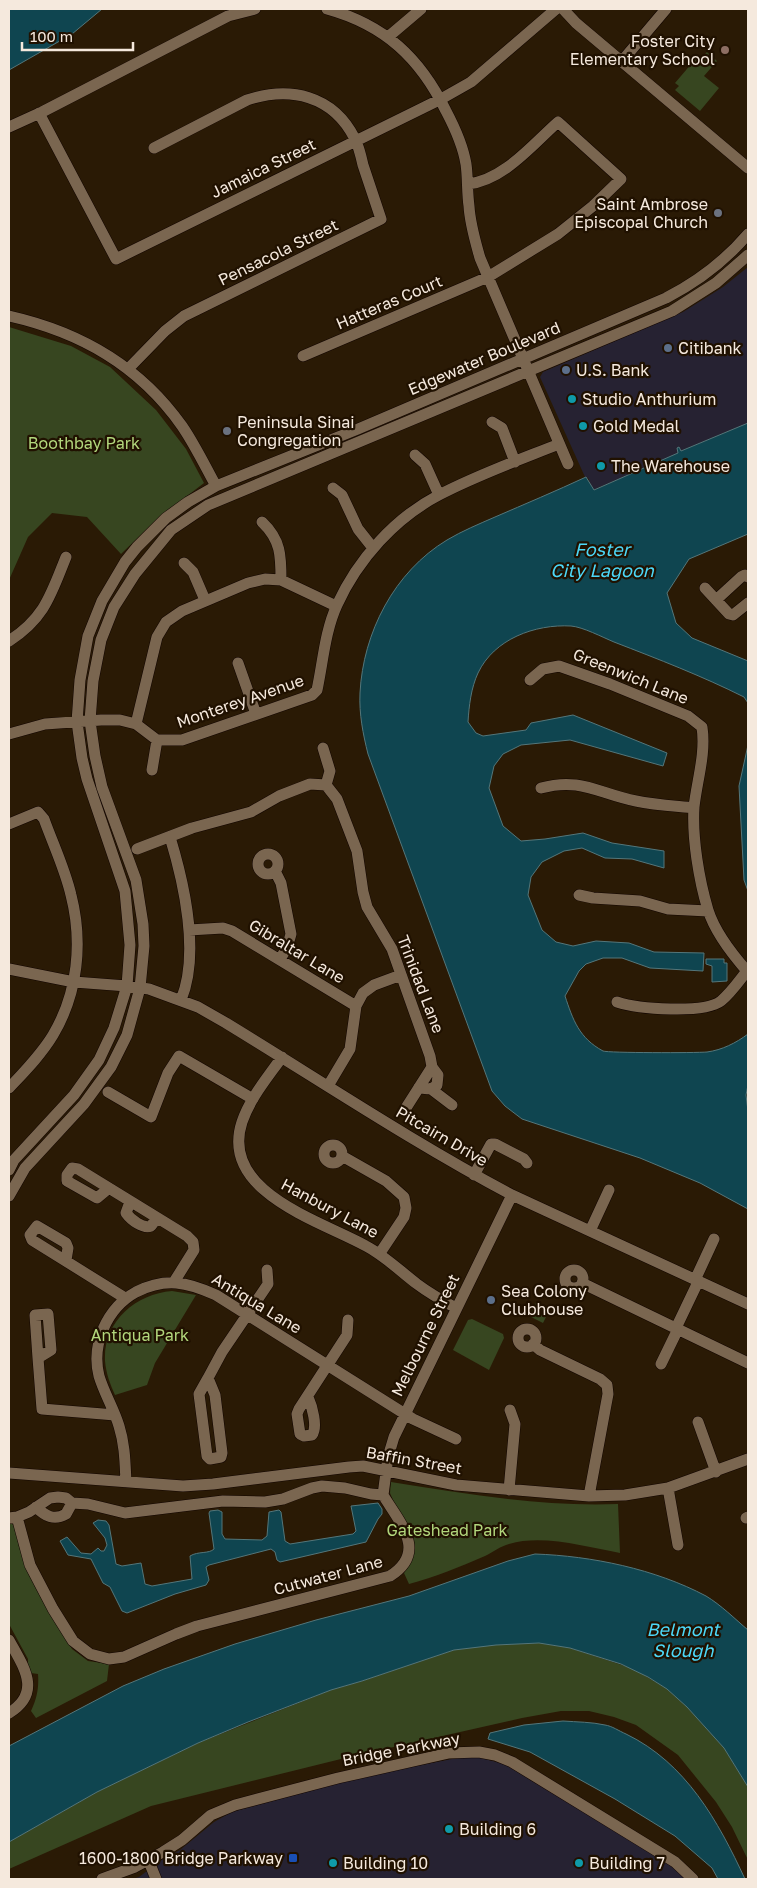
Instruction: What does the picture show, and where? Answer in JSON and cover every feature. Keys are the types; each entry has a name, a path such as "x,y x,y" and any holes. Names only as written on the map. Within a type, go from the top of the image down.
{"street":[{"path":"9,127 228,16 255,9"},
{"path":"327,9 369,24 388,36 419,65 441,99 462,147 473,231 480,258 568,464"},
{"path":"388,36 421,9"},
{"name":"Jamaica Street","path":"39,113 116,259 441,99 471,82 556,9"},
{"path":"562,9 748,168"},
{"path":"622,61 666,9"},
{"path":"154,148 246,100 277,93 316,100 340,117 356,141"},
{"name":"Hatteras Court","path":"302,356 488,277 558,234 593,206 621,178 558,122 495,176 479,183 468,184"},
{"name":"Pensacola Street","path":"128,369 165,331 184,316 381,220 356,141"},
{"name":"Edgewater Boulevard","path":"9,1170 20,1154 74,1095 99,1060 114,1028 127,986 130,945 125,891 87,780 77,722 80,680 88,636 102,601 118,572 137,547 166,518 188,502 216,486 358,429 686,288 737,247 748,234"},
{"name":"Edgewater Boulevard","path":"9,1196 25,1168 84,1104 111,1067 127,1035 140,988 144,946 140,903 129,860 102,787 90,721 93,682 100,640 114,607 135,574 171,530 208,505 334,454 672,311 716,283 748,255"},
{"path":"9,316 38,322 60,330 84,341 128,369 159,399 178,421 216,486"},
{"path":"492,422 502,428 516,462"},
{"name":"Monterey Avenue","path":"157,740 182,740 312,695 317,690 326,639 336,606 348,584 373,548 408,517 439,495 559,444"},
{"name":"Edgewater Boulevard","path":"216,486 228,489 299,460 334,454"},
{"path":"415,454 425,464 439,495"},
{"name":"Edgewater Boulevard","path":"158,545 161,532 182,514 213,494 216,486"},
{"path":"333,488 342,495 358,529 373,548"},
{"path":"262,522 272,531 279,549 281,556 281,580"},
{"path":"9,641 25,631 38,617 50,596 66,557"},
{"path":"184,563 193,572 206,600"},
{"path":"716,600 741,577 748,577"},
{"path":"136,724 155,645 162,629 173,616 206,600 256,580 281,580 336,606"},
{"path":"705,588 729,614 737,614 748,603"},
{"path":"238,663 256,714"},
{"name":"Greenwich Lane","path":"530,680 542,669 559,666 610,684 688,716 702,727 704,741 694,808 697,861 708,911 730,950 748,971"},
{"path":"9,734 45,724 101,720 120,720 136,724 157,740 152,770"},
{"path":"136,849 212,822 251,812 278,796 310,784 326,785 330,771 323,748"},
{"path":"541,788 558,784 576,784 636,801 694,808"},
{"name":"Trinidad Lane","path":"326,785 338,799 357,851 363,892 368,907 392,949 428,1046 432,1067 439,1078 437,1084 425,1088"},
{"path":"9,824 38,812 44,820 71,894 78,944 74,982 64,1012 53,1035 33,1062 9,1088"},
{"path":"170,837 181,877 189,930 187,979 181,1000"},
{"path":"274,871 281,883 291,934 287,948 280,959"},
{"path":"579,895 593,898 640,901 668,909 708,911"},
{"name":"Gibraltar Lane","path":"189,930 223,928 232,930 356,1006"},
{"name":"Pitcairn Drive","path":"9,969 74,982 140,988 181,1000 219,1019 474,1175 512,1195 748,1304"},
{"path":"617,1002 630,1006 701,1009 721,1001 748,971"},
{"path":"328,1086 350,1049 356,1006 367,989 401,975"},
{"path":"108,1092 151,1117 168,1073 179,1056 253,1099"},
{"name":"Hanbury Lane","path":"282,1057 253,1099 242,1123 239,1148 247,1172 262,1189 318,1224 352,1238 380,1253 417,1284 456,1308"},
{"path":"404,1111 425,1088 452,1105"},
{"path":"474,1175 487,1148 492,1144 524,1159 527,1164"},
{"path":"342,1156 386,1181 404,1197 406,1208 404,1217 380,1253"},
{"path":"109,1188 191,1240 194,1246 191,1256 174,1282"},
{"path":"590,1231 609,1190"},
{"name":"Melbourne Street","path":"383,1495 386,1470 394,1437 512,1195"},
{"path":"661,1364 714,1239"},
{"path":"66,1260 125,1298"},
{"path":"208,1378 215,1395 222,1452 221,1457 210,1459 206,1456 199,1394 222,1352 268,1284 267,1270"},
{"name":"Antiqua Lane","path":"126,1482 125,1453 115,1415 100,1378 98,1366 98,1350 102,1330 109,1317 125,1298 152,1285 174,1282 189,1284 216,1295 405,1413 456,1439"},
{"path":"582,1283 748,1363"},
{"path":"35,1315 48,1314 51,1350 38,1358 42,1409 115,1415"},
{"path":"308,1397 347,1335 348,1320"},
{"path":"533,1344 540,1350 600,1379 606,1385 608,1394 589,1496"},
{"path":"509,1490 515,1424 510,1410"},
{"path":"698,1422 716,1472"},
{"name":"Baffin Street","path":"9,1472 183,1486 349,1467 373,1467 456,1484 589,1496 642,1493 668,1488 748,1459"},
{"name":"Cutwater Lane","path":"322,1486 346,1488 383,1495 406,1532 410,1546 404,1564 390,1576 197,1626 124,1657 109,1659 90,1654 73,1641 53,1609 30,1565 13,1517 36,1507 50,1498 66,1498 72,1503 88,1504 125,1513 223,1501 265,1502 283,1499 322,1486"},
{"path":"668,1488 678,1545"},
{"path":"36,1507 45,1516 56,1518 66,1514 72,1503"},
{"path":"9,1640 27,1674 28,1681 28,1688 22,1702 9,1713"},
{"name":"Bridge Parkway","path":"102,1879 148,1860 177,1843 211,1815 230,1807 338,1778 442,1754 466,1752 488,1754 512,1762 675,1862 693,1879"},
{"path":"148,1860 156,1879"}],"shaded area":[{"path":"748,267 748,423 681,451 677,448 679,453 593,490 588,478 585,477 540,377 543,372 683,312 723,287"},
{"path":"477,1757 504,1764 662,1860 686,1879 132,1879 139,1877 163,1859 180,1850 214,1822 232,1812 366,1776 457,1758"}],"green space":[{"path":"707,52 717,61 704,76 719,88 700,111 675,90 679,86 675,83 698,56 701,58"},
{"name":"Boothbay Park","path":"9,327 71,346 110,367 156,410 186,449 204,483 157,519 121,554 87,517 52,513 28,537 9,580"},
{"name":"Antiqua Park","path":"172,1291 196,1295 155,1363 147,1385 115,1395 108,1378 105,1361 109,1334 124,1312 134,1304 158,1293"},
{"path":"536,1302 550,1309 543,1323 529,1316"},
{"path":"472,1319 503,1334 504,1338 489,1370 453,1350 468,1320"},
{"name":"Gateshead Park","path":"391,1482 533,1502 618,1504 620,1553 564,1542 522,1541 506,1545 457,1568 409,1584 404,1573 410,1564 414,1549 390,1493"},
{"path":"9,1522 15,1526 19,1547 35,1587 72,1649 88,1661 109,1664 107,1681 36,1718 31,1711 37,1693 38,1674 31,1673 28,1659 9,1624"},
{"path":"539,1643 570,1648 634,1669 667,1689 687,1707 724,1748 748,1787 748,1860 732,1827 716,1802 678,1755 636,1725 589,1711 561,1711 349,1757 151,1806 9,1869 9,1842 97,1792 198,1743 331,1690 454,1650 488,1645"}],"water":[{"path":"9,9 102,9 72,34 9,70"},
{"name":"Foster City Lagoon","path":"748,423 748,534 689,559 667,593 676,623 692,638 748,661 748,703 744,697 663,661 576,627 557,626 530,631 517,636 494,651 478,673 471,697 468,722 476,733 483,736 526,730 531,723 573,715 667,753 663,766 570,740 521,745 503,754 494,766 489,788 503,826 521,841 583,833 612,843 664,851 664,868 632,859 605,858 582,848 564,851 542,862 531,877 528,895 542,930 556,942 573,946 596,941 629,943 654,952 704,953 703,971 650,968 622,958 603,958 586,964 579,971 565,996 578,1028 588,1040 603,1051 707,1052 729,1046 748,1034 748,1085 746,1095 748,1111 748,1209 700,1183 640,1158 522,1119 505,1106 492,1091 368,754 362,724 360,693 367,648 385,606 411,569 428,553 465,531 586,477 594,490 678,453 677,448 679,447 681,451"},
{"path":"748,745 748,891 744,880 739,786"},
{"path":"706,959 724,959 724,963 727,963 727,981 712,982 712,966 706,964"},
{"path":"378,1503 382,1509 382,1514 366,1542 280,1562 277,1560 275,1552 271,1549 209,1565 206,1567 209,1580 206,1585 175,1594 127,1613 122,1611 110,1587 103,1583 91,1559 68,1555 60,1541 67,1537 81,1553 91,1554 98,1548 104,1551 107,1545 105,1538 93,1523 98,1520 106,1521 109,1525 116,1564 122,1566 141,1563 145,1584 152,1586 192,1579 190,1556 214,1549 210,1511 218,1510 222,1512 222,1534 225,1539 262,1540 267,1536 269,1512 279,1510 281,1512 285,1541 290,1544 353,1534 356,1531 351,1506"},
{"name":"Belmont Slough","path":"535,1554 601,1561 666,1578 706,1596 748,1630 748,1787 724,1748 687,1707 667,1689 648,1677 621,1664 570,1648 539,1643 496,1645 454,1650 331,1690 248,1722 198,1743 97,1792 9,1842 9,1746 123,1686 164,1669 235,1644 316,1620 409,1596 508,1561"},
{"path":"563,1721 610,1726 647,1746 666,1761 683,1777 711,1815 745,1879 718,1879 712,1868 675,1836 615,1799 530,1752 488,1739 490,1733 524,1725"}],"place":[{"name":"Foster City Elementary School","path":"725,50"},
{"name":"Saint Ambrose Episcopal Church","path":"718,213"},
{"name":"Citibank","path":"668,348"},
{"name":"U.S. Bank","path":"566,370"},
{"name":"Studio Anthurium","path":"572,399"},
{"name":"Gold Medal","path":"583,426"},
{"name":"Peninsula Sinai Congregation","path":"227,431"},
{"name":"The Warehouse","path":"601,466"},
{"name":"Sea Colony Clubhouse","path":"491,1300"},
{"name":"Building 6","path":"449,1829"},
{"name":"1600-1800 Bridge Parkway","path":"293,1858"},
{"name":"Building 10","path":"333,1863"},
{"name":"Building 7","path":"579,1863"}]}
